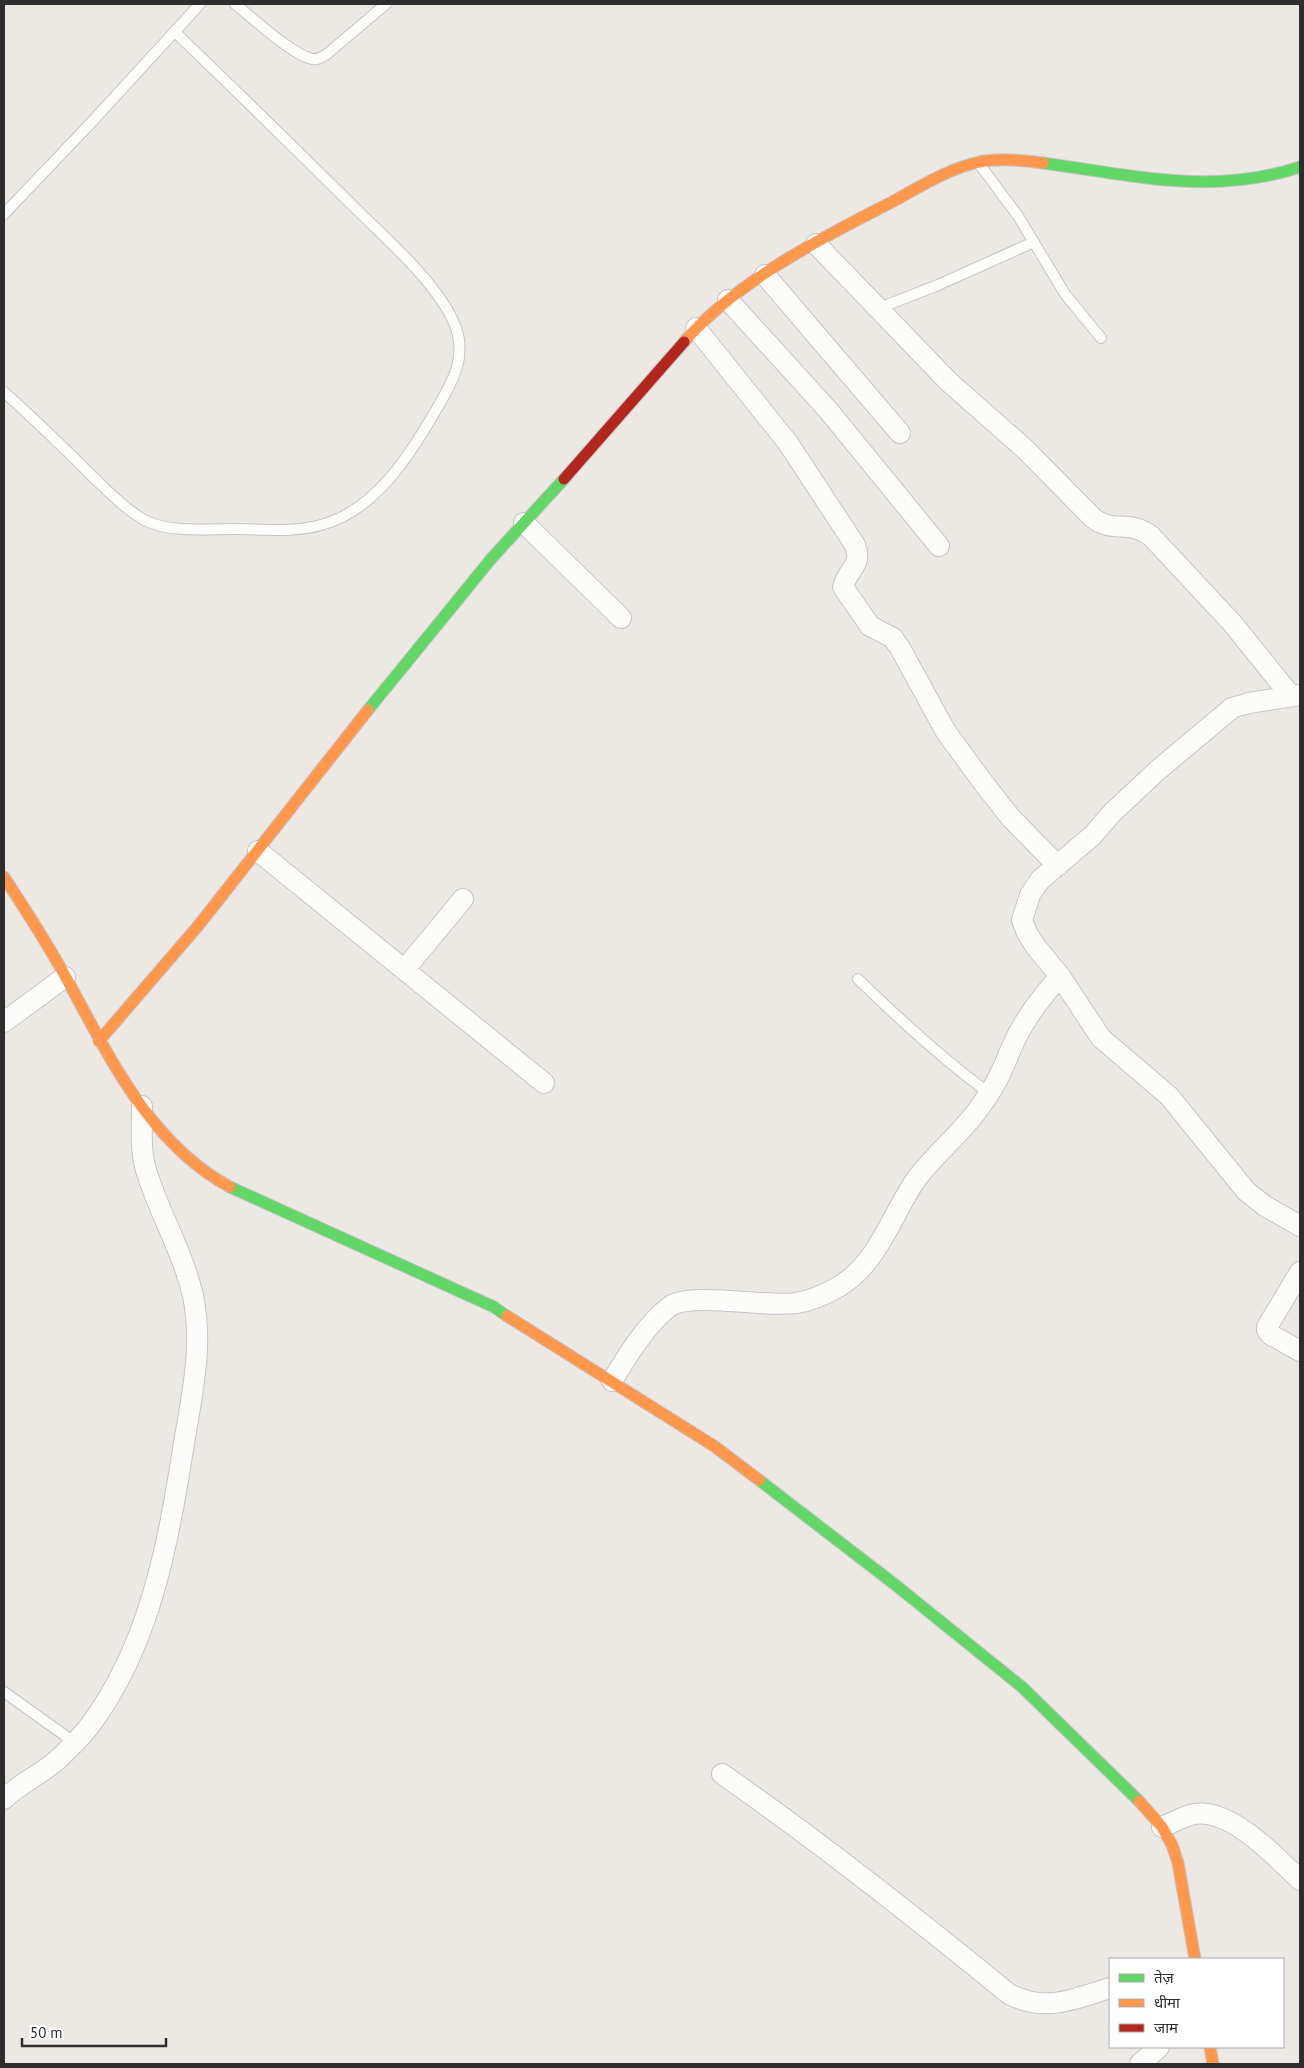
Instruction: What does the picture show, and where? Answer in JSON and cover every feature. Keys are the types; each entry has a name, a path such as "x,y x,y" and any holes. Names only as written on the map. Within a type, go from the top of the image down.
{"main road":[{"path":"99,1040 194,931 385,689 491,559 609,430 696,328 728,300 850,223 935,179 966,166 988,161 1056,164 1119,175 1182,182 1220,183 1258,180 1300,167"},
{"path":"4,877 49,947 99,1040 153,1123 187,1158 221,1183 494,1307 714,1446 819,1524 901,1589 1022,1687 1139,1801 1162,1828 1172,1845 1178,1863 1195,1958"},
{"path":"1210,2048 1213,2064"}],"street":[{"path":"816,244 949,382 1025,450 1101,525 1137,528 1151,536 1296,695"},
{"path":"765,275 900,433"},
{"path":"728,300 828,410 939,546"},
{"path":"696,328 788,443 855,545 859,555 858,560 846,578 843,587 864,620 874,629 893,638 946,732 1012,818 1058,866"},
{"path":"524,523 621,618"},
{"path":"1296,695 1249,703 1232,708 1158,770 1112,813 1092,836 1040,880 1030,895 1022,920 1027,933 1036,947 1060,976 1101,1038 1169,1096 1246,1191 1265,1206 1300,1226"},
{"path":"258,851 544,1083"},
{"path":"405,969 463,899"},
{"path":"612,1381 636,1343 671,1306 684,1301 695,1300 764,1305 797,1303 839,1286 854,1275 867,1260 925,1168 968,1124 996,1082 1021,1028 1038,1002 1060,976"},
{"path":"4,1022 65,977"},
{"path":"4,1799 56,1760 88,1728 113,1689 131,1655 146,1618 157,1583 173,1512 196,1366 197,1328 193,1297 183,1263 154,1195 146,1168 142,1147 142,1106"},
{"path":"1300,1272 1267,1327 1271,1334 1300,1351"},
{"path":"722,1774 776,1812 863,1880 909,1912 1009,1994 1023,2001 1040,2004 1058,2004 1109,1988"},
{"path":"1162,1828 1193,1814 1211,1814 1250,1834 1300,1880"},
{"path":"1140,2064 1158,2048"}],"lane":[{"path":"4,214 200,4"},
{"path":"235,4 295,51 312,59 318,59 327,54 386,4"},
{"path":"4,392 108,491 149,522 160,526 189,528 289,530 322,525 353,510 372,496 397,471 427,426 456,376 461,353 457,330 444,302 379,232 174,32"},
{"path":"979,163 1034,242 1065,294 1101,338"},
{"path":"877,309 938,285 1034,242"},
{"path":"858,979 948,1063 989,1093"},
{"path":"4,1692 74,1742"}],"traffic: fast":[{"path":"1043,163 1140,177 1203,182 1267,176 1300,167"},
{"path":"368,710 491,559 564,479"},
{"path":"230,1187 494,1307 507,1316"},
{"path":"759,1480 893,1583 1022,1687 1139,1801"}],"traffic: slow":[{"path":"684,342 704,321 753,281 836,231 933,180 956,169 979,162 1011,160 1043,163"},
{"path":"99,1041 198,926 368,710"},
{"path":"4,877 50,949 132,1093 153,1121 176,1146 201,1168 230,1187"},
{"path":"507,1316 714,1446 759,1480"},
{"path":"1139,1801 1162,1827 1172,1845 1178,1863 1195,1958"},
{"path":"1210,2048 1213,2064"}],"traffic: jam":[{"path":"564,479 684,342"}]}
